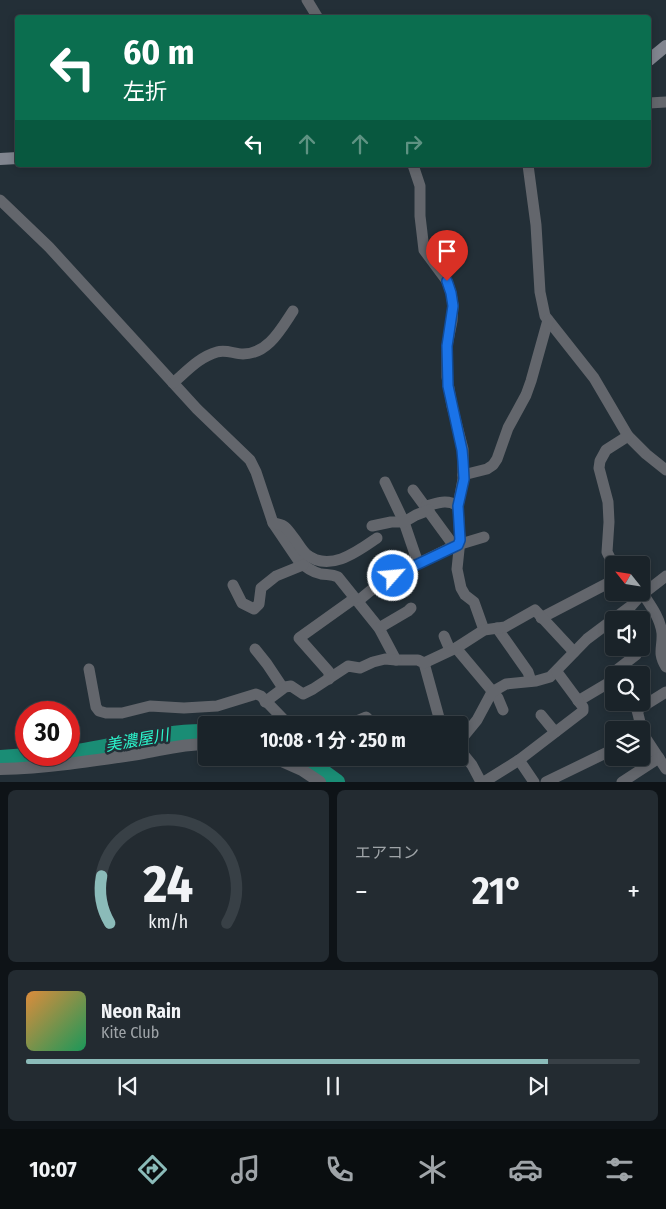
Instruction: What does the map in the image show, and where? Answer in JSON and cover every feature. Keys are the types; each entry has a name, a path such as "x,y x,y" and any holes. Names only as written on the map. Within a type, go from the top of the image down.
{"main road":[{"path":"651,58 666,46"},
{"path":"0,159 15,158"}],"street":[{"path":"307,0 316,15"},
{"path":"651,103 666,102"},
{"path":"414,167 420,186 420,216 424,250 447,281 452,299 452,320 447,346 447,377 462,450 463,475 458,506 460,540 456,546"},
{"path":"528,167 536,225 540,292 548,320 594,378 628,436 666,470"},
{"path":"0,200 49,247 99,304 197,409 250,460 256,472 273,523 303,565 314,572 332,574 338,577 379,628 396,660"},
{"path":"173,383 199,360 214,352 222,350 242,354 255,353 267,346 293,311"},
{"path":"463,475 487,469 493,465 497,458 508,428 532,381 548,320"},
{"path":"608,556 606,552 608,502 599,468 600,460 606,450 628,436"},
{"path":"385,482 404,522 418,563"},
{"path":"413,490 456,546 458,579 465,595 474,602 484,630"},
{"path":"372,526 391,522 404,522 428,508 444,502 451,502 458,506"},
{"path":"273,523 286,526 307,555 322,562 351,555 377,538"},
{"path":"329,679 329,672 299,638 381,582 456,546 484,537"},
{"path":"233,585 242,603 254,609 259,604 261,588 276,576 303,565"},
{"path":"650,589 666,576"},
{"path":"541,618 605,585"},
{"path":"647,601 659,622 662,635 660,652 666,667"},
{"path":"468,731 477,720 492,692 506,684 550,677 602,627 634,603"},
{"path":"379,628 411,608"},
{"path":"424,663 453,649 484,630 505,627 535,610 574,652"},
{"path":"497,628 528,672 531,681"},
{"path":"444,636 453,649 473,666 498,698 503,710"},
{"path":"255,649 283,688"},
{"path":"621,666 634,656"},
{"path":"266,702 283,688 291,686 303,694 348,666 360,668 385,659 418,660 424,663 439,716"},
{"path":"90,668 96,707 99,712 106,714 150,706 184,708 216,706 256,694 261,696 280,716"},
{"path":"468,760 482,782 519,760 583,711 583,707 557,672"},
{"path":"578,701 605,688"},
{"path":"650,699 666,692"},
{"path":"541,715 555,732"},
{"path":"0,769 57,765 141,753 170,746 198,744"},
{"path":"622,782 664,764 650,744"},
{"path":"549,781 605,753"},
{"path":"519,760 534,782"},
{"path":"293,766 320,782"}],"waterway":[{"name":"美濃屋川","path":"80,752 172,734 198,732"},
{"name":"美濃屋川","path":"0,758 15,757"},
{"name":"美濃屋川","path":"315,766 337,782"}],"route":[{"path":"393,576 458,545 460,540 458,506 464,479 462,450 447,377 447,346 453,306 447,281"}]}
